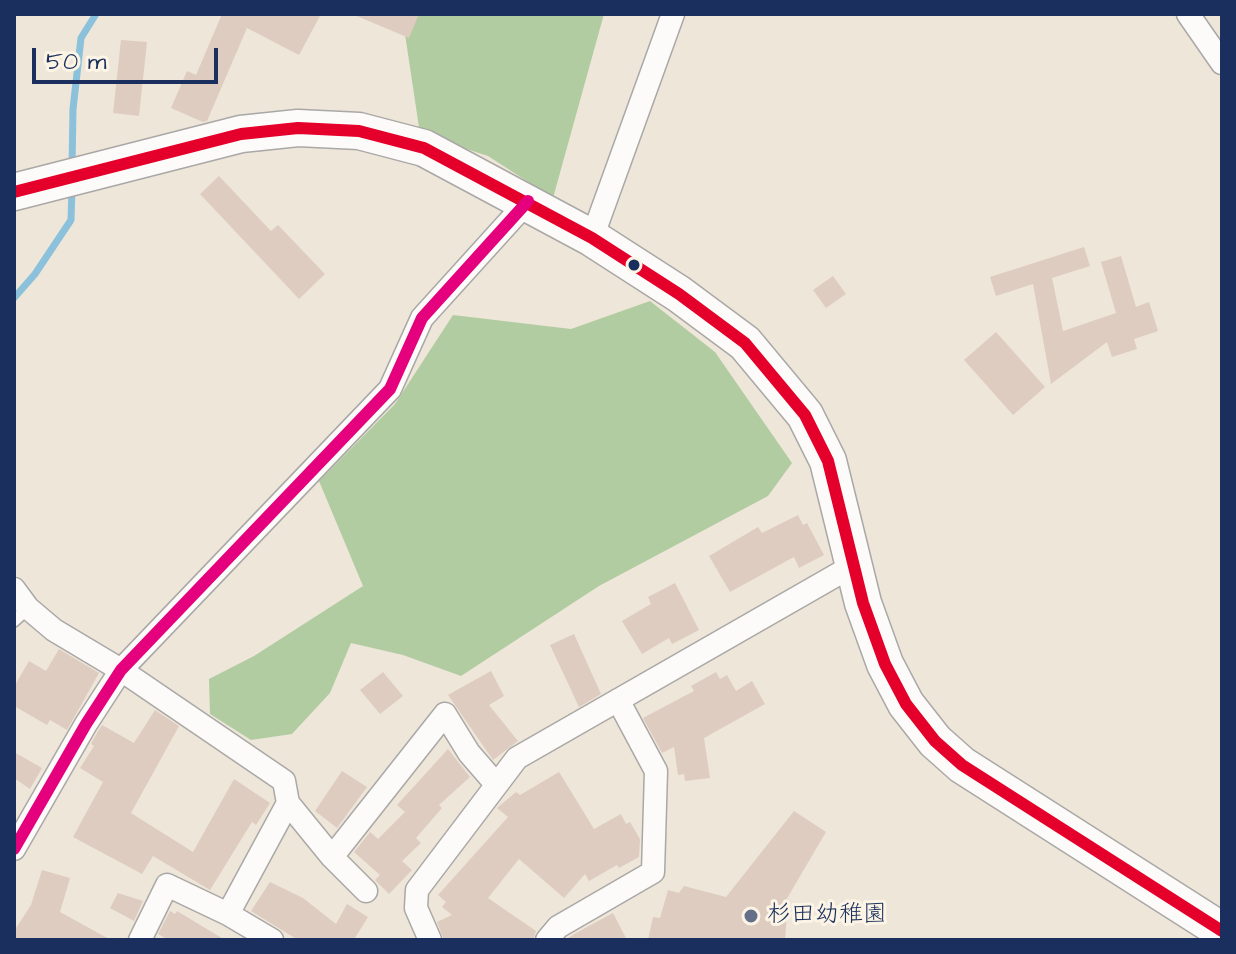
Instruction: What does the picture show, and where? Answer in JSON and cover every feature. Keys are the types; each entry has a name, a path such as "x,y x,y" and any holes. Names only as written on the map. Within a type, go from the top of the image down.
{"main road":[{"path":"14,192 241,134 298,128 359,131 424,148 592,238 679,294 745,343 805,415 828,461 863,603 885,664 906,704 935,741 962,765 1222,931"}],"street":[{"path":"592,238 673,14"},
{"path":"1188,14 1222,63"},
{"path":"14,849 121,670 390,389 422,318 528,201"},
{"path":"430,940 416,908 417,890 495,783 517,758 854,565"},
{"path":"14,589 21,614 121,670 284,781 288,803 332,857 366,891"},
{"path":"547,940 558,927 653,872 656,771 618,700"},
{"path":"332,857 445,714 469,753 495,783"},
{"path":"228,914 288,803"},
{"path":"140,940 167,885 228,914 272,940"}],"green space":[{"path":"402,14 604,14 553,198 488,156 420,134"},
{"path":"650,301 715,352 792,463 768,496 599,586 461,676 403,655 351,643 330,693 292,734 251,740 210,714 209,679 254,656 363,586 319,481 395,404 453,315 571,329"}],"building":[{"path":"222,14 321,14 299,55 247,28 207,121 203,122 171,108 187,71 196,75"},
{"path":"352,14 419,14 409,38"},
{"path":"121,40 147,42 139,116 113,113"},
{"path":"219,176 271,231 278,225 325,274 299,299 200,194"},
{"path":"1084,247 1090,266 1052,278 1063,331 1116,313 1101,262 1121,256 1136,307 1149,302 1158,331 1134,339 1137,349 1112,357 1107,342 1051,384 1033,284 996,296 990,277"},
{"path":"833,276 846,294 826,308 813,290"},
{"path":"996,332 1045,387 1013,415 964,360"},
{"path":"798,515 803,525 807,523 824,555 799,568 794,557 730,592 709,556 758,527 762,533"},
{"path":"675,583 699,630 672,644 669,638 642,654 622,621 651,604 648,597"},
{"path":"574,634 601,694 579,707 550,645"},
{"path":"59,649 99,673 67,730 50,720 47,725 14,706 14,687 29,661 46,671"},
{"path":"491,671 504,696 489,705 518,741 493,760 448,695"},
{"path":"383,672 403,696 380,714 360,690"},
{"path":"716,672 720,679 727,675 736,691 752,681 765,704 704,738 710,778 685,781 684,774 678,775 674,747 662,753 643,718 694,691 691,686"},
{"path":"155,710 179,726 131,813 193,852 234,779 270,803 256,825 252,822 210,890 153,856 142,874 73,837 103,782 80,768 94,746 91,744 98,731 102,725 134,743"},
{"path":"448,749 470,777 439,805 442,808 416,838 421,843 402,861 412,870 389,894 375,880 380,875 354,852 370,832 378,839 405,812 397,805"},
{"path":"14,752 42,768 30,789 14,778"},
{"path":"342,771 367,787 337,828 315,811"},
{"path":"559,772 594,829 621,814 626,824 630,822 640,839 639,857 589,881 585,874 564,898 519,859 488,898 536,931 533,940 444,940 437,922 452,915 442,907 446,902 438,895 508,817 497,808 516,792 520,795"},
{"path":"794,811 826,832 779,912 787,915 785,940 648,940 653,917 660,918 668,890 679,893 684,886 726,897"},
{"path":"42,870 70,878 60,912 111,940 14,940 14,931 31,905"},
{"path":"270,882 303,898 336,924 347,904 368,917 355,938 357,940 298,940 251,911"},
{"path":"118,893 143,901 134,921 110,908"},
{"path":"170,911 175,914 177,911 225,940 169,940 158,934"},
{"path":"613,913 627,940 565,940 576,933"}],"waterway":[{"path":"72,167 73,109 81,38 96,14"},
{"path":"14,298 35,274 71,220 72,187"}],"transit line":[{"path":"14,192 241,134 298,128 359,131 424,148 592,238 679,294 745,343 805,415 828,461 863,603 885,664 906,704 935,741 962,765 1222,931"},
{"path":"14,849 121,670 390,389 422,318 528,201"}],"place":[{"name":"杉田幼稚園","path":"751,916"}]}
